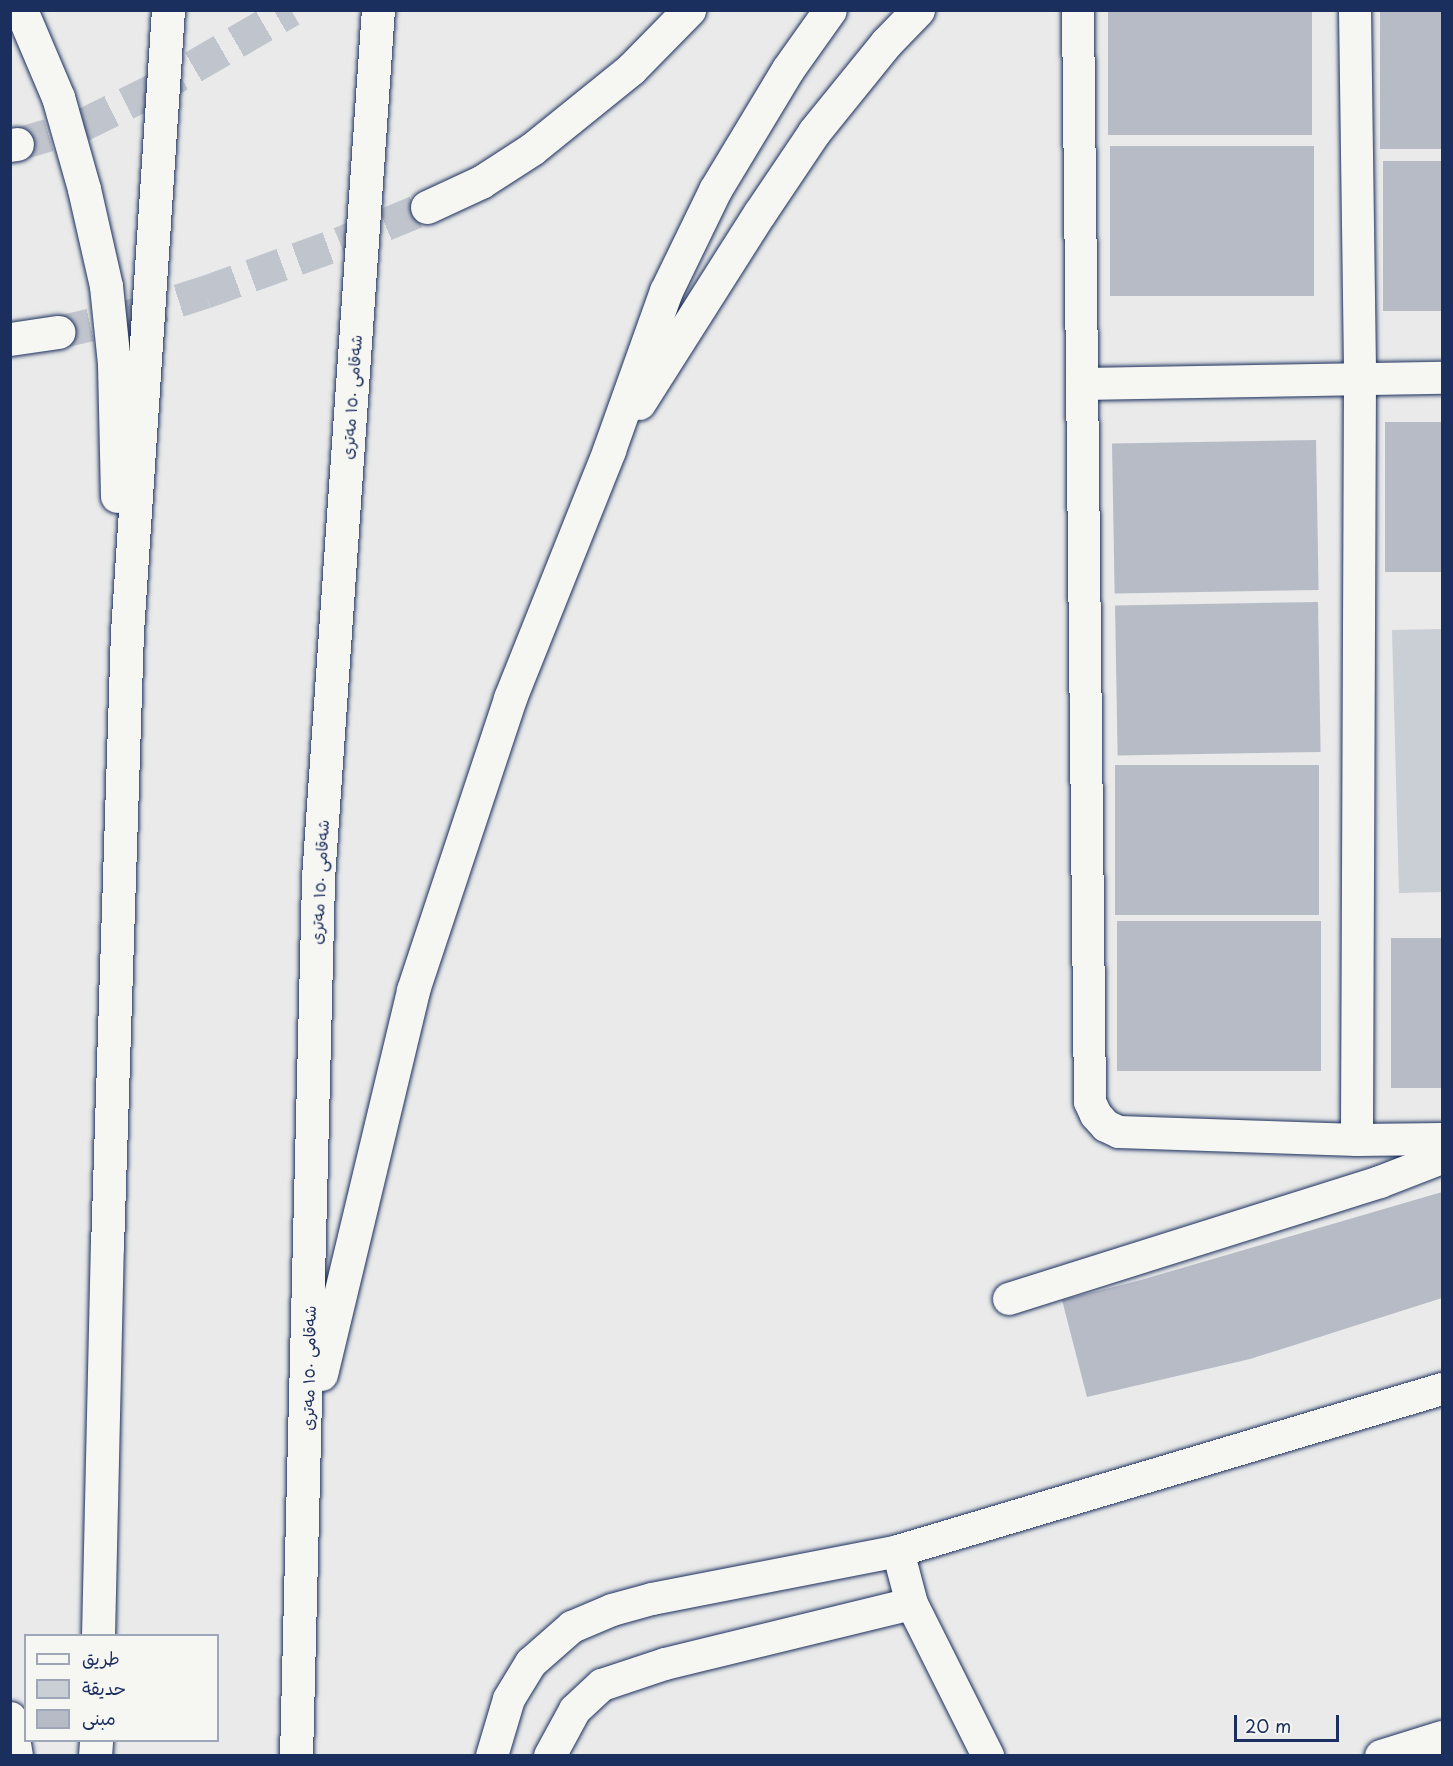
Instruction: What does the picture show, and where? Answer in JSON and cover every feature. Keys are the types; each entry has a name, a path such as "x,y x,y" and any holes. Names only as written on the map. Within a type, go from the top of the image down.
{"highway":[{"path":"21,10 58,97 84,189 106,286 114,364 118,510 127,632"},
{"path":"98,1634 107,1247 127,632 168,10"},
{"name":"شەقامی ١٥٠ مەتری","path":"296,1755 306,1437 318,878 378,10"},
{"path":"427,207 481,182 532,149 631,69 689,10"},
{"path":"306,1437 413,990 510,698 609,450 666,291 715,190 788,69 830,10"},
{"path":"609,450 814,132 886,43 918,10"},
{"path":"10,339 58,332"},
{"path":"10,1718 16,1755"}],"street":[{"path":"1078,10 1084,384 1090,1102 1096,1115 1106,1126 1119,1132 1357,1140 1443,1139"},
{"path":"1354,10 1360,379 1357,1140"},
{"path":"1084,384 1443,378"},
{"path":"1009,1299 1380,1182 1443,1158"},
{"path":"492,1755 503,1716 523,1674 542,1651 572,1627 612,1610 652,1599 898,1551 1443,1389"},
{"path":"898,1551 912,1604 988,1755"},
{"path":"550,1755 575,1710 602,1685 665,1664 912,1604"},
{"path":"1381,1755 1443,1737"}],"green space":[{"path":"1442,629 1442,892 1399,893 1392,630"}],"building":[{"path":"1108,10 1312,10 1312,135 1108,135"},
{"path":"1380,10 1442,10 1442,149 1380,149"},
{"path":"1110,146 1314,146 1314,296 1110,296"},
{"path":"1383,161 1442,161 1442,311 1383,311"},
{"path":"1385,422 1442,422 1442,572 1385,572"},
{"path":"1316,440 1319,590 1115,594 1112,444"},
{"path":"1318,602 1321,752 1118,756 1115,606"},
{"path":"1115,765 1319,765 1319,915 1115,915"},
{"path":"1117,921 1321,921 1321,1071 1117,1071"},
{"path":"1391,938 1442,938 1442,1088 1391,1088"},
{"path":"1442,1192 1442,1298 1250,1359 1087,1397 1062,1300 1141,1280"}],"tunnel":[{"path":"17,144 82,125 151,91 291,10"},
{"path":"58,332 132,315 205,292 340,243 427,207"}]}
